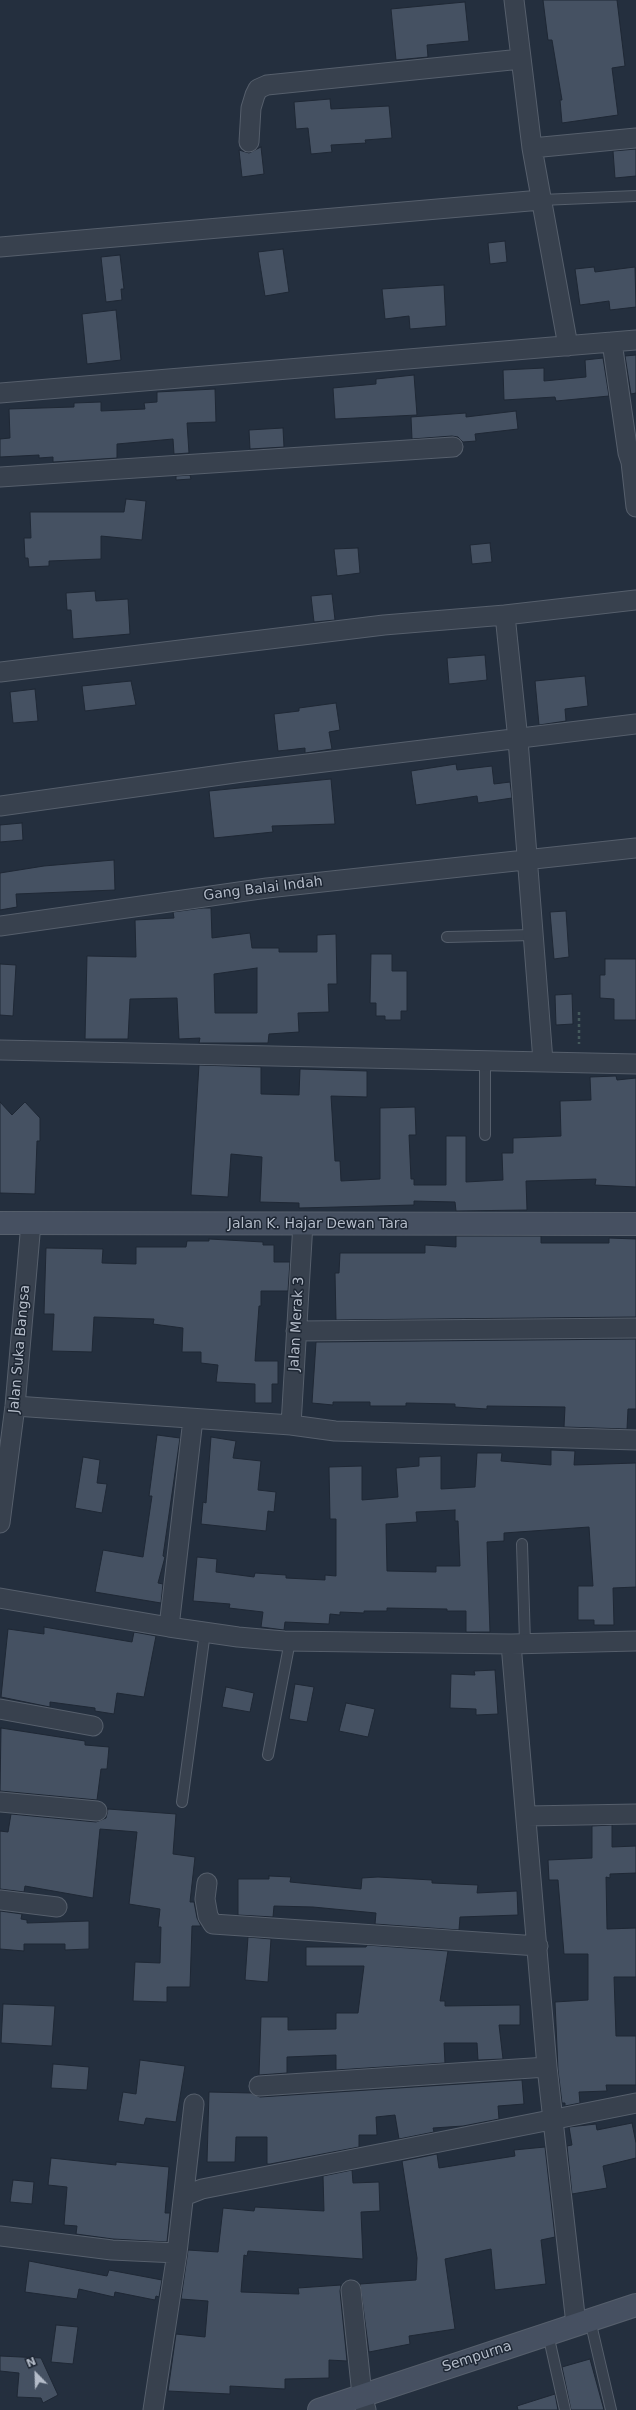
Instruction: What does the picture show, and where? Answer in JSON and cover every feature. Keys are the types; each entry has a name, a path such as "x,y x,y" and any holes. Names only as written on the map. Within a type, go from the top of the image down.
{"street":[{"path":"514,0 532,148 568,346"},
{"path":"250,142 251,108 258,89 267,85 521,59"},
{"path":"532,148 636,138"},
{"path":"0,247 541,200"},
{"path":"0,393 636,340"},
{"path":"612,342 633,463 636,506"},
{"path":"0,477 453,447"},
{"path":"0,672 384,625 505,615 636,600"},
{"path":"505,615 518,740 543,1061"},
{"path":"0,806 242,772 518,740 636,724"},
{"name":"Gang Balai Indah","path":"0,926 267,888 528,858 636,848"},
{"path":"0,1050 636,1064"},
{"name":"Jalan K. Hajar Dewan Tara","path":"0,1223 636,1224"},
{"name":"Jalan Suka Bangsa","path":"0,1522 15,1406 31,1223"},
{"name":"Jalan Merak 3","path":"291,1425 302,1224"},
{"path":"296,1331 636,1328"},
{"path":"15,1406 291,1425 335,1431 636,1440"},
{"path":"169,1627 194,1419"},
{"path":"0,1598 169,1627 290,1641 518,1644 636,1641"},
{"path":"518,1644 527,1816 547,2067 583,2322"},
{"path":"0,1709 93,1726"},
{"path":"0,1802 97,1811"},
{"path":"527,1816 636,1814"},
{"path":"207,1883 205,1899 208,1916 213,1924 538,1946"},
{"path":"0,1900 57,1907"},
{"path":"259,2086 547,2067"},
{"path":"184,2196 202,2189 636,2103"},
{"path":"153,2410 177,2253 194,2104"},
{"path":"0,2236 112,2250 177,2253"},
{"path":"351,2290 364,2402"},
{"name":"Sempurna","path":"319,2410 364,2402 548,2334 636,2305"}],"lane":[{"path":"541,200 636,196"},
{"path":"448,937 533,935"},
{"path":"485,1060 485,1135"},
{"path":"518,1644 522,1544"},
{"path":"182,1802 205,1632"},
{"path":"268,1755 290,1641"},
{"path":"583,2322 611,2410"},
{"path":"548,2334 565,2410"}],"path":[{"path":"579,1012 580,1062"}],"building":[{"path":"543,0 617,0 625,66 612,68 618,115 562,123 560,100 562,100 552,40 548,40"},
{"path":"465,2 469,41 427,45 428,57 396,60 391,9"},
{"path":"330,99 331,109 389,106 392,138 365,140 366,143 331,145 332,152 311,154 308,128 296,129 294,102"},
{"path":"261,147 264,174 242,177 239,150 249,153"},
{"path":"636,149 636,176 615,178 613,151"},
{"path":"505,241 507,262 490,264 488,243"},
{"path":"283,249 289,292 265,296 258,252"},
{"path":"120,255 124,289 121,289 122,300 106,302 101,257"},
{"path":"594,267 595,272 635,267 636,307 610,310 609,301 580,305 575,269"},
{"path":"444,285 446,326 410,329 409,316 385,319 382,289"},
{"path":"116,310 121,360 87,364 82,314"},
{"path":"636,355 636,393 631,394 625,356"},
{"path":"603,358 609,396 556,401 555,397 504,400 503,370 544,368 544,381 586,377 585,360"},
{"path":"414,375 417,415 335,419 333,388 376,384 376,379"},
{"path":"215,389 216,422 187,423 189,453 174,454 173,439 117,444 117,458 53,462 53,457 39,458 39,455 0,457 0,439 10,438 9,409 74,407 74,403 101,402 101,411 145,409 144,403 157,402 157,392"},
{"path":"516,411 518,429 475,434 476,441 463,442 458,437 452,436 412,439 411,417 466,413 466,417"},
{"path":"283,428 284,447 250,449 249,430"},
{"path":"190,475 191,479 176,480 176,476"},
{"path":"126,499 146,501 142,540 101,536 101,559 49,561 49,566 29,567 28,558 25,558 24,538 31,538 30,512 124,512"},
{"path":"490,543 492,562 472,564 470,545"},
{"path":"358,548 360,573 337,576 334,549"},
{"path":"95,591 96,601 128,599 130,634 73,639 71,610 67,610 66,593"},
{"path":"332,594 335,620 314,622 311,596"},
{"path":"485,655 487,680 449,684 447,658"},
{"path":"585,676 588,706 565,709 566,721 539,725 535,681"},
{"path":"131,681 136,705 85,711 82,686"},
{"path":"35,689 38,721 13,723 10,692"},
{"path":"336,703 340,730 329,732 332,749 305,753 305,748 278,751 274,714 299,711 299,708"},
{"path":"456,764 457,770 492,766 494,784 510,782 512,798 478,803 477,796 416,805 411,771"},
{"path":"331,779 335,824 272,826 273,832 214,838 209,791"},
{"path":"22,823 23,840 0,842 0,825"},
{"path":"114,860 115,890 16,894 17,907 0,910 0,873 44,866"},
{"path":"211,908 212,938 250,933 252,948 279,948 279,952 317,952 317,935 336,934 337,984 328,984 329,1012 298,1013 299,1032 269,1034 268,1043 199,1043 200,1038 179,1039 177,998 130,999 128,1039 85,1039 87,956 136,957 135,920 174,918 173,912","holes":["257,968 257,1013 215,1013 214,974"]},
{"path":"566,911 569,957 554,959 550,912"},
{"path":"371,954 392,954 392,971 407,971 407,1011 401,1011 401,1020 385,1020 385,1016 376,1016 376,1003 370,1003"},
{"path":"605,959 636,959 636,1020 614,1020 614,999 600,998 600,975 605,975"},
{"path":"0,964 16,965 13,1016 0,1015"},
{"path":"572,994 573,1024 556,1025 555,995"},
{"path":"199,1065 261,1067 261,1094 299,1095 300,1069 367,1071 367,1097 331,1096 335,1161 340,1161 341,1181 380,1179 380,1108 415,1107 416,1135 409,1135 411,1179 414,1179 414,1185 446,1185 446,1136 466,1136 466,1182 503,1180 502,1153 513,1153 513,1138 561,1136 560,1101 591,1100 590,1077 616,1076 617,1080 636,1078 636,1187 595,1185 596,1179 526,1181 527,1210 456,1211 455,1202 414,1201 414,1205 299,1208 299,1203 260,1202 262,1157 231,1154 228,1197 191,1195"},
{"path":"0,1102 12,1115 25,1102 40,1118 40,1141 37,1141 35,1194 0,1193"},
{"path":"456,1236 541,1236 541,1243 609,1243 609,1238 636,1239 636,1317 336,1320 335,1273 339,1273 340,1253 425,1253 425,1245 456,1247"},
{"path":"209,1239 263,1242 263,1245 274,1245 274,1262 290,1262 288,1291 261,1291 261,1306 259,1306 255,1361 278,1361 278,1384 272,1384 272,1403 255,1403 255,1384 216,1382 218,1365 201,1363 201,1352 182,1352 183,1328 153,1324 154,1319 94,1317 92,1352 52,1351 54,1314 44,1314 46,1248 103,1249 102,1263 136,1264 136,1247 186,1247 187,1241 209,1241"},
{"path":"636,1339 636,1409 628,1409 627,1429 564,1427 565,1407 487,1406 487,1409 455,1407 455,1404 406,1403 406,1406 370,1406 370,1402 333,1402 333,1405 312,1403 316,1342"},
{"path":"157,1435 180,1438 163,1556 165,1557 158,1583 163,1584 161,1603 95,1592 103,1550 143,1557 152,1496 149,1496"},
{"path":"211,1437 236,1441 233,1458 261,1461 258,1490 276,1492 274,1512 268,1511 266,1531 201,1524 203,1502 206,1503"},
{"path":"551,1450 575,1451 574,1465 636,1463 636,1587 613,1588 614,1625 594,1625 594,1620 578,1620 578,1586 593,1586 589,1527 504,1533 504,1541 487,1542 490,1632 466,1632 466,1611 447,1611 447,1609 387,1608 387,1611 364,1611 364,1613 340,1612 340,1615 330,1614 329,1624 285,1622 284,1630 261,1627 263,1612 229,1608 230,1604 193,1601 197,1557 217,1559 216,1572 254,1577 255,1573 286,1575 286,1578 325,1580 325,1575 336,1576 336,1519 330,1519 329,1467 362,1466 362,1500 398,1497 396,1468 419,1466 419,1457 441,1456 441,1489 475,1487 477,1453 502,1453 501,1461 551,1465","holes":["455,1510 455,1521 458,1521 460,1566 436,1566 436,1572 387,1571 386,1524 417,1522 416,1512"]},
{"path":"83,1457 100,1460 97,1483 107,1484 102,1513 75,1508"},
{"path":"44,1627 132,1642 134,1632 156,1636 144,1697 117,1693 114,1714 95,1711 95,1708 50,1702 50,1707 1,1697 8,1629 44,1634"},
{"path":"495,1670 498,1714 476,1715 476,1709 450,1708 451,1674 475,1675 474,1671"},
{"path":"295,1684 314,1687 307,1722 289,1719"},
{"path":"226,1687 254,1693 250,1712 222,1707"},
{"path":"346,1703 375,1709 368,1737 339,1731"},
{"path":"1,1728 85,1741 85,1745 109,1747 107,1769 101,1769 97,1800 0,1791"},
{"path":"108,1809 176,1814 173,1854 195,1857 190,1902 194,1902 197,1918 201,1926 192,1926 190,1987 167,1987 167,2002 133,2001 135,1962 160,1963 161,1927 158,1927 160,1909 129,1904 137,1832 100,1829 93,1898 25,1886 24,1892 0,1889 0,1831 8,1832 11,1814 96,1822 106,1818"},
{"path":"612,1825 612,1847 636,1846 636,1873 610,1874 610,1878 606,1877 607,1929 636,1928 636,1977 614,1977 616,2036 636,2036 636,2085 606,2085 607,2091 579,2092 580,2103 565,2106 565,2103 562,2103 558,2070 555,2002 588,2000 588,1954 564,1954 558,1880 549,1880 548,1860 592,1858 592,1826"},
{"path":"269,1876 291,1877 290,1882 361,1889 362,1878 378,1877 432,1880 432,1883 478,1885 477,1893 517,1891 518,1915 460,1917 459,1930 375,1924 376,1913 313,1907 274,1906 273,1917 238,1915 238,1879 269,1879"},
{"path":"0,1911 22,1914 21,1919 27,1920 27,1923 89,1921 89,1949 65,1950 65,1944 24,1944 24,1951 0,1949"},
{"path":"248,1937 271,1939 268,1982 245,1980"},
{"path":"367,1945 448,1951 440,2001 445,2001 445,2006 520,2005 520,2025 499,2025 503,2059 478,2060 477,2043 444,2043 445,2063 336,2070 336,2055 287,2057 287,2073 259,2075 261,2017 288,2017 288,2030 336,2029 336,2013 358,2013 364,1966 306,1966 306,1947 366,1947"},
{"path":"3,2004 55,2006 52,2046 1,2043"},
{"path":"140,2060 185,2066 176,2122 146,2118 144,2125 118,2121 123,2092 136,2094"},
{"path":"53,2064 89,2067 87,2090 51,2088"},
{"path":"522,2080 524,2104 498,2106 499,2119 463,2126 433,2128 434,2132 399,2139 395,2115 376,2117 377,2135 359,2135 359,2147 270,2164 267,2164 267,2137 236,2137 235,2162 207,2162 209,2092 251,2093 260,2097"},
{"path":"632,2123 636,2143 636,2158 603,2166 607,2188 572,2194 567,2146 572,2145 569,2127 596,2124 597,2130"},
{"path":"545,2147 555,2237 541,2240 546,2284 495,2290 491,2249 445,2259 455,2329 409,2336 410,2344 369,2352 360,2284 416,2280 417,2258 402,2161 437,2154 439,2168 515,2156 514,2150"},
{"path":"51,2158 116,2165 116,2162 169,2167 165,2213 170,2213 167,2242 113,2239 76,2234 77,2226 64,2225 67,2187 48,2185"},
{"path":"352,2170 353,2183 379,2182 380,2211 361,2212 363,2259 248,2251 247,2256 244,2255 241,2292 299,2294 298,2288 341,2285 340,2291 347,2361 329,2360 329,2378 285,2379 285,2389 230,2386 230,2394 168,2391 176,2334 205,2337 208,2301 181,2299 188,2250 218,2252 223,2208 254,2211 255,2207 324,2211 323,2176"},
{"path":"13,2180 34,2182 32,2204 10,2202"},
{"path":"29,2261 107,2276 109,2270 162,2280 159,2297 156,2296 155,2300 115,2292 114,2297 79,2289 77,2299 25,2292"},
{"path":"56,2325 78,2327 73,2364 51,2362"},
{"path":"0,2356 41,2358 58,2395 43,2403 41,2398 17,2397 19,2373 0,2371"},
{"path":"590,2359 604,2410 571,2410 562,2367"},
{"path":"555,2394 558,2410 518,2410 517,2406"}]}
